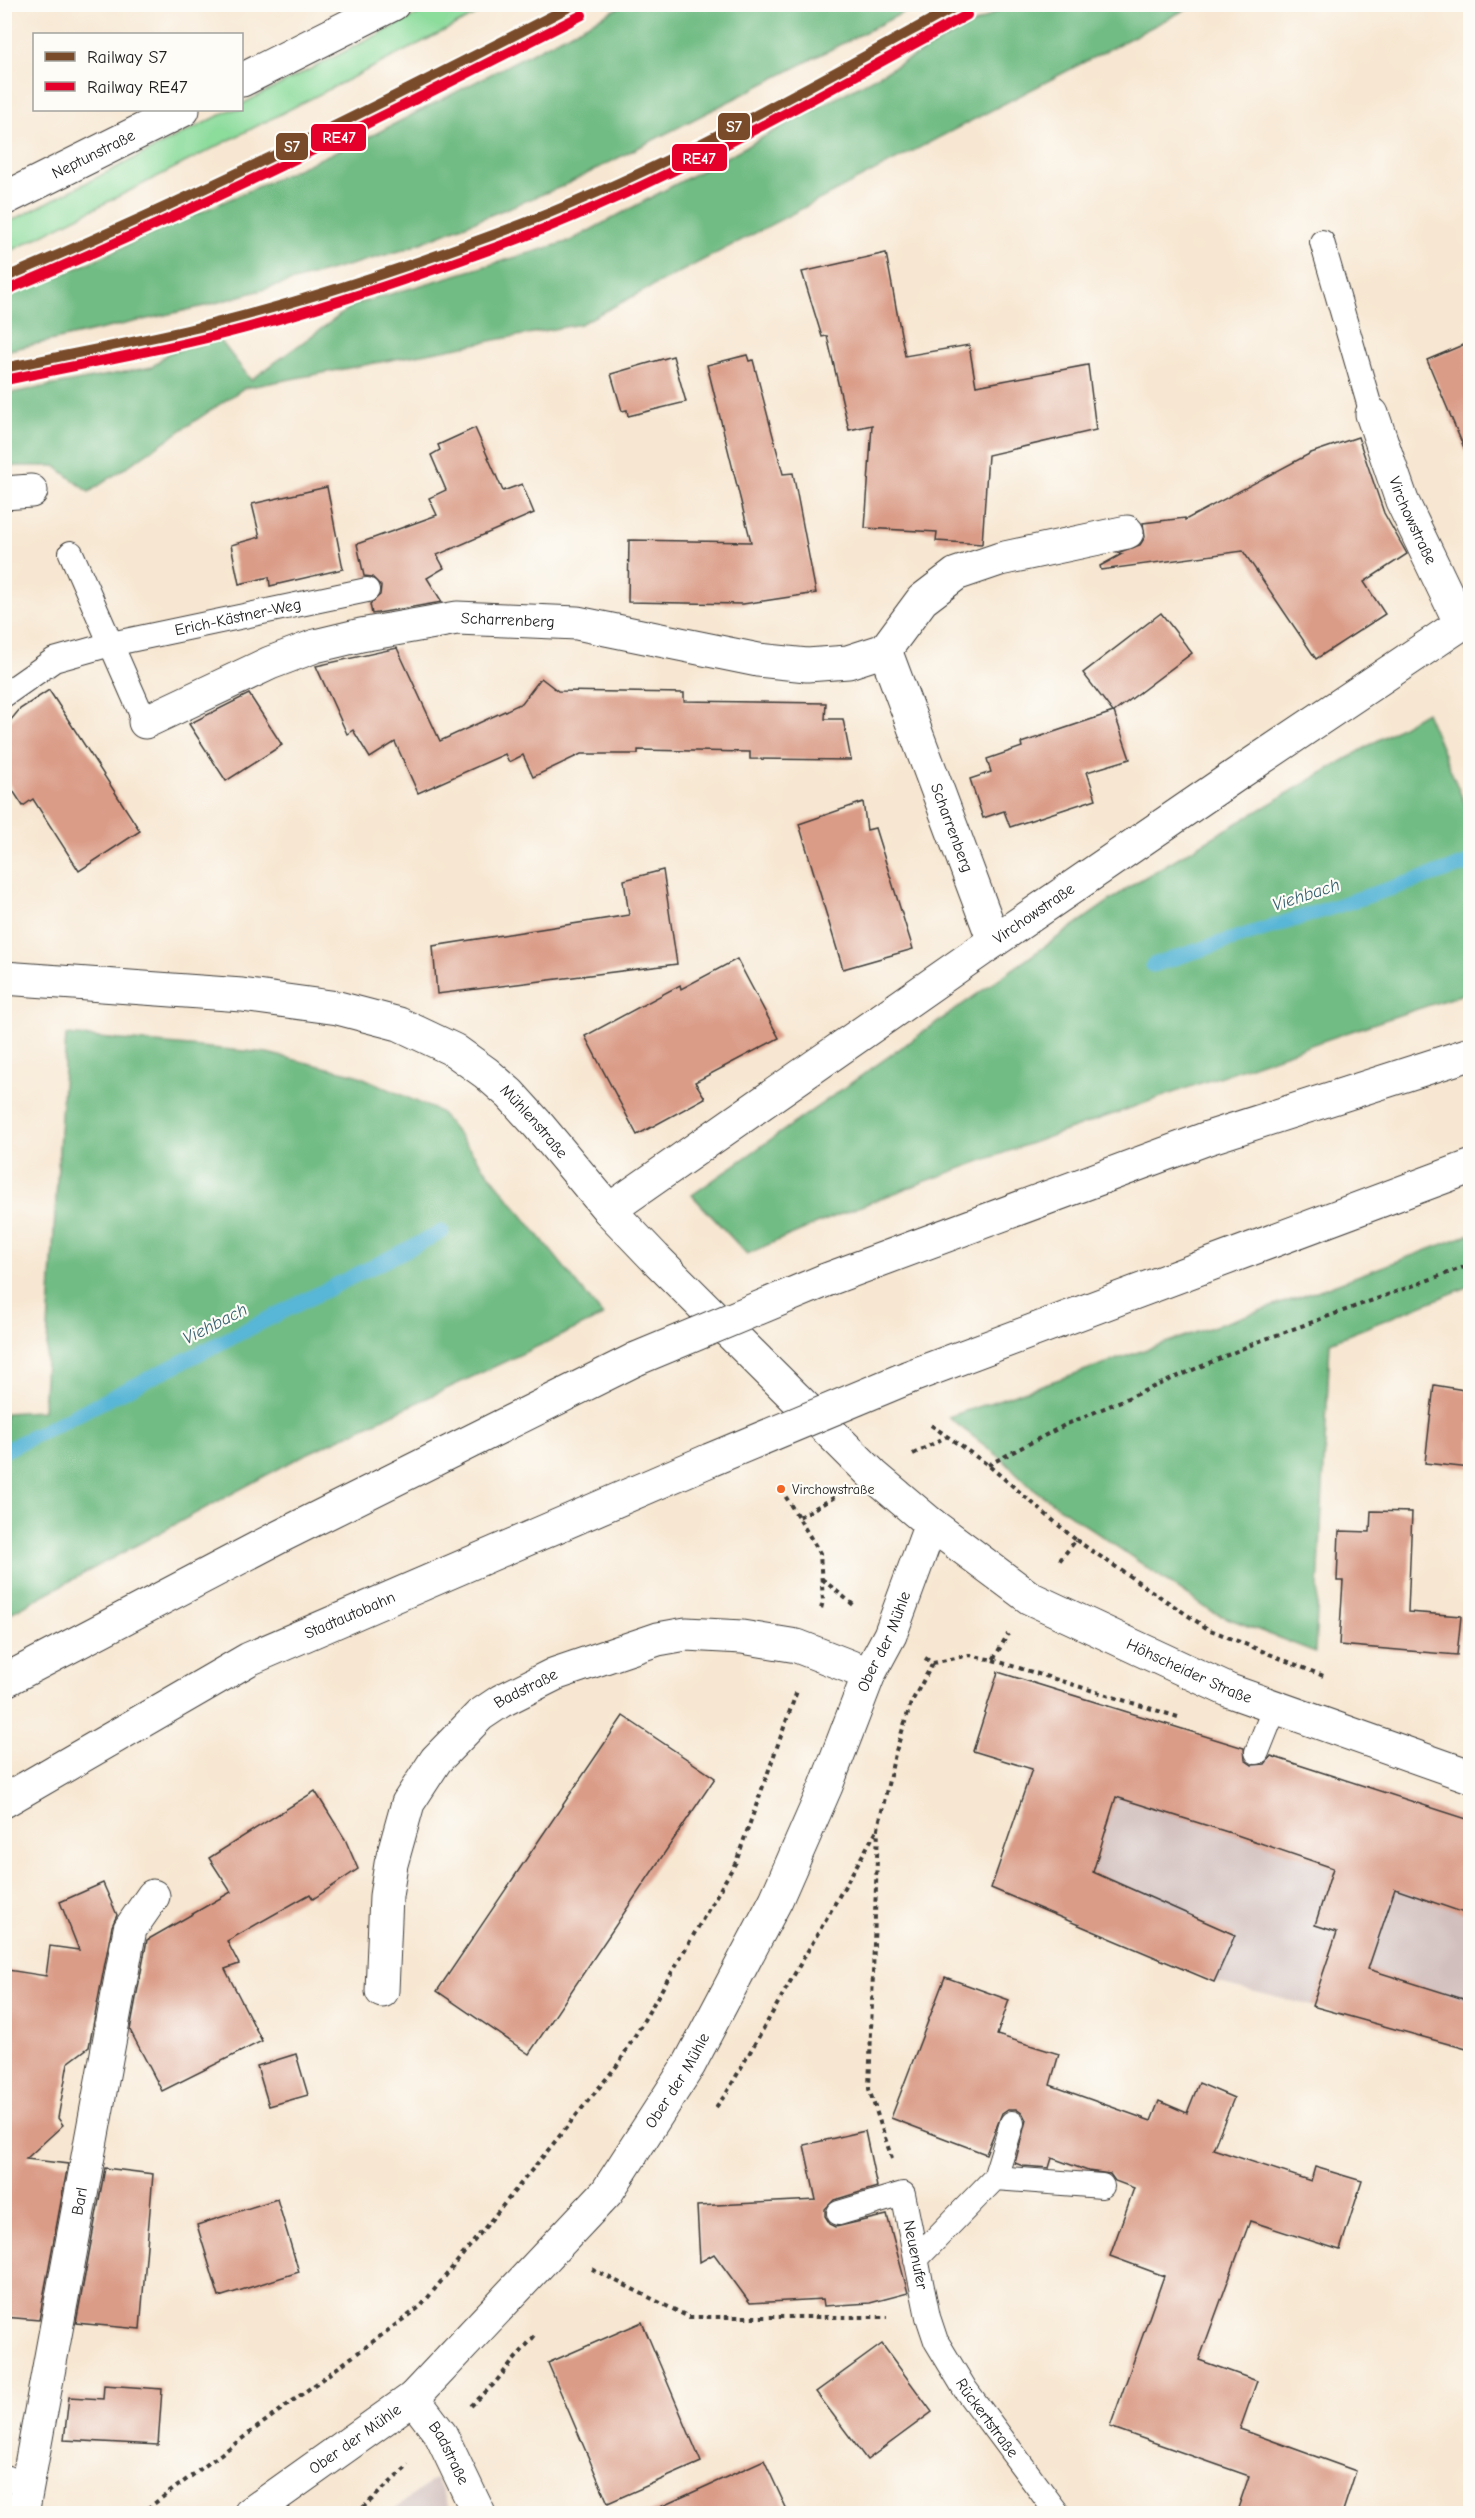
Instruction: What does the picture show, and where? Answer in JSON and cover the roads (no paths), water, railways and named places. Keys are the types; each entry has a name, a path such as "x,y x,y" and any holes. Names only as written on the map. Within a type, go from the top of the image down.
{"main road":[{"path":"243,79 393,4"},
{"name":"Neptunstraße","path":"4,199 181,111"},
{"name":"Virchowstraße","path":"609,1210 994,941 1466,621 1402,501 1372,414"},
{"path":"885,650 922,600 956,574 1000,559 1126,532"},
{"name":"Scharrenberg","path":"145,722 270,663 315,646 361,635 457,618 577,622 703,650 758,660 807,665 848,662 885,650 994,941"},
{"name":"Mühlenstraße","path":"4,978 289,1000 338,1008 399,1024 454,1050 486,1073 539,1125 609,1210 867,1470 931,1524"},
{"path":"4,1681 277,1538 636,1359 826,1280 1208,1138 1470,1054"},
{"name":"Stadtautobahn","path":"4,1801 249,1659 710,1460 909,1377 1470,1167"},
{"name":"Ober der Mühle","path":"250,2514 412,2398 607,2192 689,2065 776,1900 826,1786 869,1674 890,1635 931,1524"},
{"name":"Höhscheider Straße","path":"931,1524 1030,1598 1230,1691 1470,1776"},
{"name":"Badstraße","path":"382,1990 386,1896 391,1864 408,1803 436,1760 480,1715 501,1701 555,1674 658,1639 686,1634 742,1638 811,1650 869,1674"},
{"name":"Barl","path":"18,2491 130,1929 153,1896"},
{"name":"Badstraße","path":"412,2398 441,2435 479,2514"}],"lane":[{"path":"1322,242 1372,414"},
{"path":"70,553 145,722"},
{"name":"Erich-Kästner-Weg","path":"4,695 54,660 111,644 367,590"},
{"path":"1257,1752 1275,1707"},
{"path":"916,2259 995,2178 1012,2123"},
{"path":"995,2178 1102,2186"},
{"name":"Neuenufer","path":"839,2212 903,2194 928,2317"},
{"name":"Rückertstraße","path":"928,2317 936,2341 948,2362 1058,2514"}],"waterway":[{"name":"Viehbach","path":"1153,965 1470,863"},
{"name":"Viehbach","path":"4,1451 442,1232"}],"rail line":[{"name":"S7","path":"4,278 77,247 292,147 575,4"},
{"name":"S7","path":"4,368 226,321 379,275 493,235 554,211 672,158 960,4"},
{"name":"RE47","path":"9,289 82,258 298,158 582,15"},
{"name":"RE47","path":"6,380 229,333 383,287 497,247 558,223 678,169 967,15"}],"place":[{"name":"Virchowstraße","path":"781,1489"}]}
